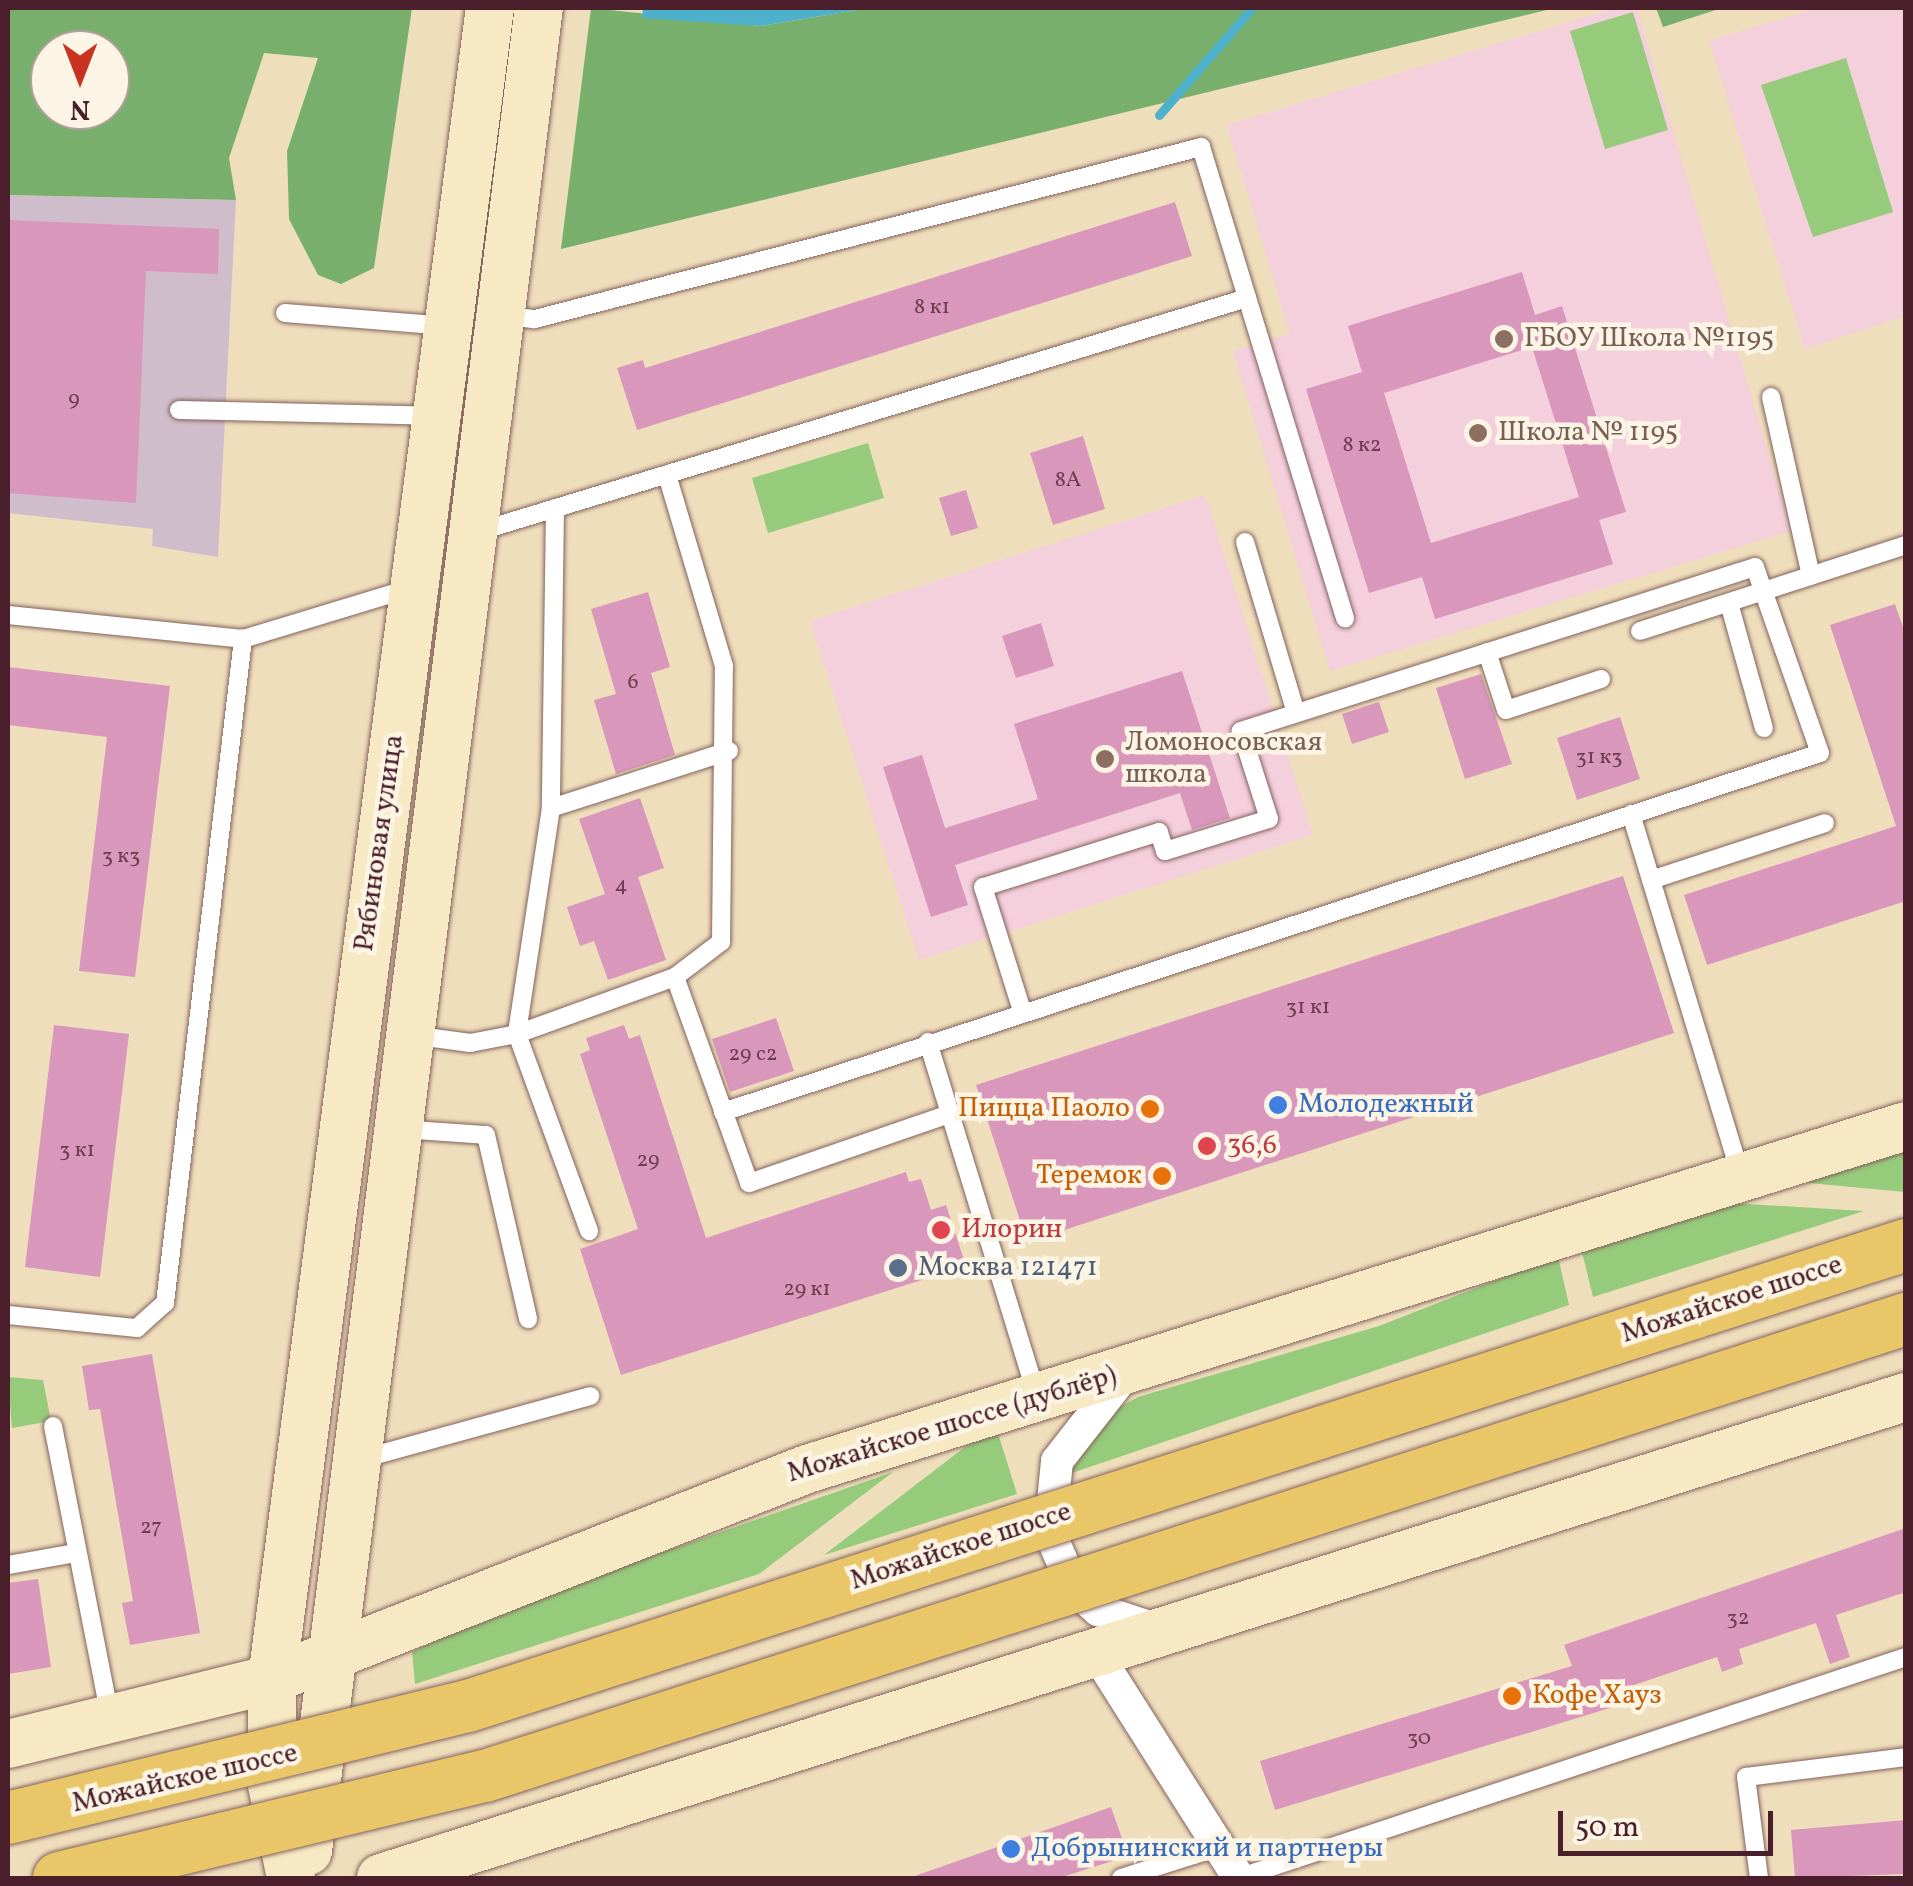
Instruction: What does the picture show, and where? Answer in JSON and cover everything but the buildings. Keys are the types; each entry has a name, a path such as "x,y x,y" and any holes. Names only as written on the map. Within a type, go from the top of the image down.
{"main road":[{"name":"Рябиновая улица","path":"291,1878 272,1785 272,1678 490,8"},
{"name":"Рябиновая улица","path":"302,1878 321,1788 327,1660 539,8"},
{"name":"Можайское шоссе (дублёр)","path":"8,1744 112,1723 272,1678 327,1660 667,1519 1037,1397 1906,1126"},
{"name":"Можайское шоссе","path":"8,1818 468,1706 1906,1245"},
{"path":"59,1878 485,1776 1906,1318"},
{"path":"381,1878 1172,1634 1906,1397"}],"street":[{"path":"1129,1369 1058,1460 1050,1533 1074,1589 1098,1610 1172,1634"},
{"path":"1098,1656 1238,1878"}],"lane":[{"path":"499,315 536,319 1202,147 1344,618"},
{"path":"471,534 1247,298"},
{"path":"285,313 448,326"},
{"path":"1771,398 1812,576"},
{"path":"179,410 436,416"},
{"path":"407,1034 470,1043 517,1034 674,977 721,942 729,750 724,666 667,475"},
{"path":"555,508 552,808 517,1034 590,1231"},
{"path":"1244,542 1296,712"},
{"path":"1640,632 1906,545"},
{"path":"723,1112 1820,753 1755,567 1241,731 1269,819 1165,852 1159,832 983,887 1022,1011"},
{"path":"8,615 244,639 414,587"},
{"path":"1728,602 1764,728"},
{"path":"8,1315 137,1328 165,1304 244,639"},
{"path":"1488,652 1506,710 1600,679"},
{"path":"552,808 729,750"},
{"path":"1631,814 1741,1176"},
{"path":"1651,880 1825,823"},
{"path":"674,977 749,1183 952,1113"},
{"path":"928,1042 1037,1397"},
{"path":"395,1129 486,1135 528,1319"},
{"path":"352,1461 590,1396"},
{"path":"53,1426 112,1723"},
{"path":"8,1565 76,1553"},
{"path":"1238,1878 1906,1657"},
{"path":"1759,1878 1746,1776 1906,1757"},
{"path":"1121,1878 1219,1847"}],"shaded area":[{"name":"ГБОУ Школа №1195","path":"1616,8 1637,8 1791,531 1330,671 1233,351 1290,334 1227,125"},
{"name":"ГБОУ Школа №1195","path":"1817,8 1905,8 1905,316 1805,349 1709,41"},
{"path":"8,195 236,200 218,557 152,546 153,529 8,513"},
{"path":"1205,495 1313,835 919,960 810,621"}],"green space":[{"path":"8,8 412,8 374,268 341,284 318,275 289,219 287,151 318,58 264,53 229,158 236,200 8,195"},
{"path":"591,8 761,26 870,8 1555,8 561,249"},
{"path":"1656,8 1722,8 1663,27"},
{"path":"1633,12 1668,130 1605,149 1570,31"},
{"path":"1846,58 1893,212 1813,237 1761,85"},
{"path":"868,443 884,498 768,533 752,478"},
{"path":"1905,1148 1905,1192 1798,1182"},
{"path":"1730,1203 1864,1211 1593,1297 1581,1248"},
{"path":"1558,1256 1569,1305 1063,1476 1107,1414 1138,1397 1379,1326"},
{"path":"8,1377 43,1380 51,1421 12,1428"},
{"path":"997,1430 1017,1494 824,1555 965,1447"},
{"path":"893,1472 759,1574 415,1684 412,1652 503,1608"}],"water":[{"path":"643,8 870,8 761,26 642,18"}],"waterway":[{"path":"1159,115 1252,8"}],"place":[{"name":"ГБОУ Школа №1195","path":"1504,339"},
{"name":"Школа № 1195","path":"1478,433"},
{"name":"Ломоносовская школа","path":"1105,759"},
{"name":"Молодежный","path":"1278,1105"},
{"name":"Пицца Паоло","path":"1150,1109"},
{"name":"36,6","path":"1207,1146"},
{"name":"Теремок","path":"1162,1176"},
{"name":"Илорин","path":"941,1230"},
{"name":"Москва 121471","path":"898,1268"},
{"name":"Кофе Хауз","path":"1512,1696"},
{"name":"Добрынинский и партнеры","path":"1011,1849"}]}
